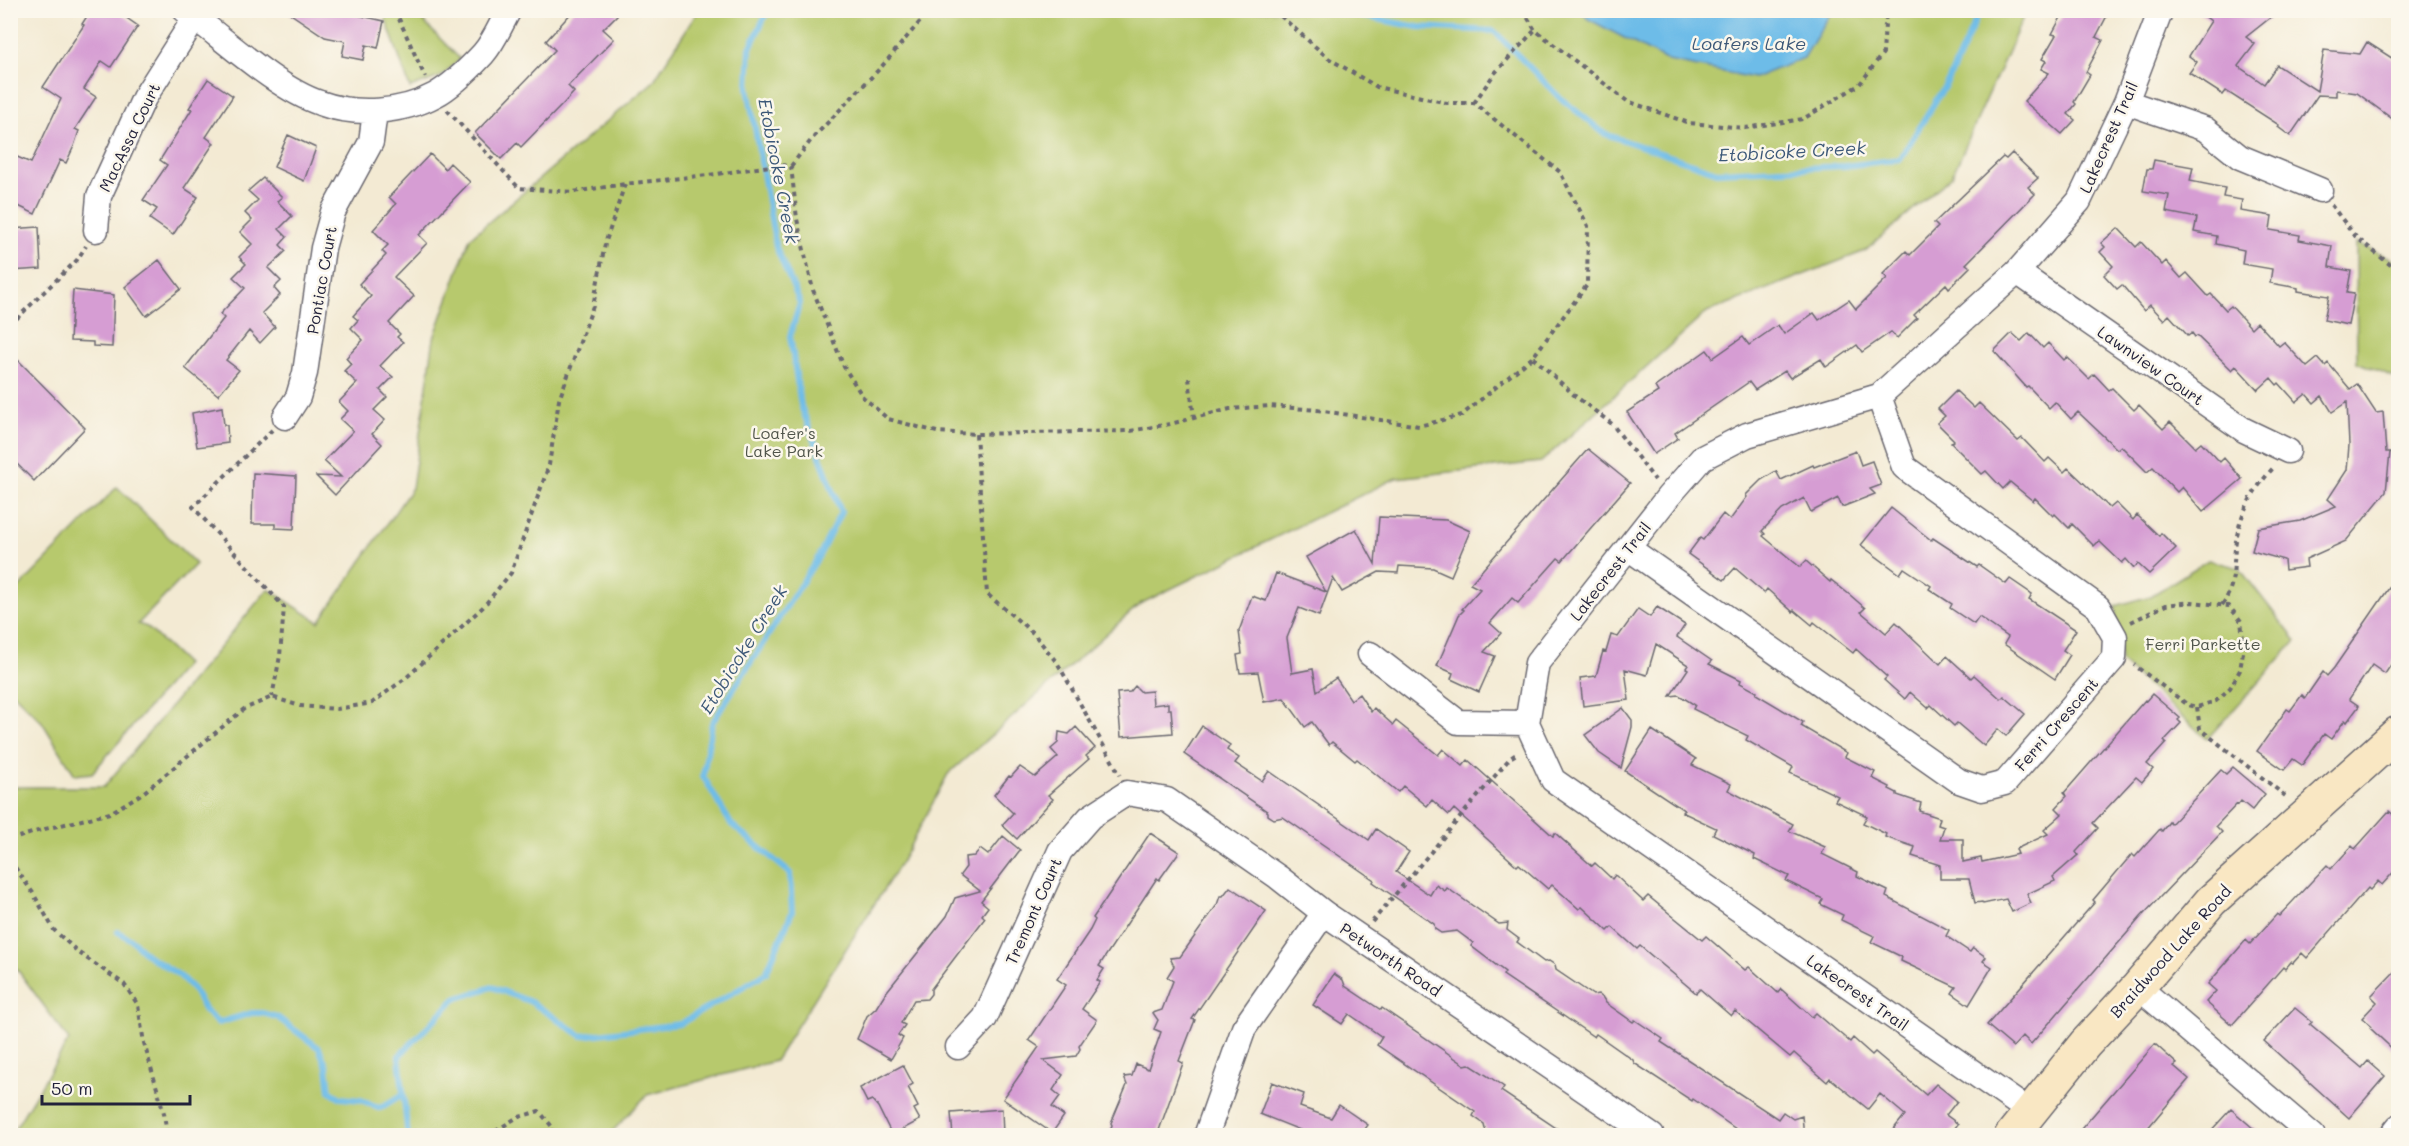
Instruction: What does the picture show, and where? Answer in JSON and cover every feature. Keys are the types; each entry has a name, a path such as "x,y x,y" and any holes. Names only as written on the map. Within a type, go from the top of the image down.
{"street":[{"path":"190,14 279,82 319,103 349,110 375,112 434,96 451,84 484,52 509,10"},
{"name":"Lakecrest Trail","path":"2021,1124 1553,780 1532,733 1537,663 1668,497 1702,458 1747,435 1879,396 2018,272 2079,201 2126,102 2161,10"},
{"name":"MacAssa Court","path":"96,230 99,196 144,98 190,14"},
{"path":"2126,102 2205,129 2240,157 2320,190"},
{"name":"Pontiac Court","path":"285,417 298,397 305,373 323,248 333,212 371,142 375,112"},
{"name":"Lawnview Court","path":"2018,272 2244,430 2288,451"},
{"path":"1879,396 1904,467 2098,608 2113,640"},
{"name":"Ferri Crescent","path":"1628,548 1959,781 1982,789 2005,783 2114,658 2113,640"},
{"path":"1370,654 1458,722 1532,733"},
{"name":"Braidwood Lake Road","path":"2021,1124 2085,1044 2138,987 2211,901 2398,733"},
{"name":"Petworth Road","path":"1124,784 1167,800 1278,877 1324,913 1652,1136"},
{"name":"Tremont Court","path":"958,1047 985,1018 1060,851 1124,784"},
{"path":"1206,1136 1244,1028 1324,913"},
{"path":"2138,987 2313,1136"},
{"path":"2391,1136 2398,1127"}],"path":[{"path":"395,10 434,96 519,188 573,192 777,165 791,166"},
{"path":"930,10 883,65 812,139 791,166 797,219 813,291 844,367 863,397 888,419 938,432 976,434 1130,431 1230,409 1270,406 1317,410 1419,426 1462,415 1533,357 1587,285 1588,226 1560,172 1474,103 1448,103 1377,87 1329,58 1274,10"},
{"path":"1523,10 1535,30 1628,101 1689,123 1745,128 1803,119 1859,85 1883,53 1886,10"},
{"path":"1474,103 1494,74 1535,30"},
{"path":"10,840 110,813 143,793 244,709 272,698 300,706 337,709 372,703 407,677 483,607 511,573 549,465 559,400 593,306 605,244 625,184"},
{"path":"2320,190 2356,237 2398,271"},
{"path":"10,325 77,260 96,230"},
{"path":"1533,357 1574,395 1612,424 1668,497"},
{"path":"1189,378 1194,418"},
{"path":"272,698 280,656 284,607 193,507 285,417"},
{"path":"976,434 987,594 1032,633 1058,664 1124,784"},
{"path":"2222,605 2231,592 2236,538 2254,489 2288,451"},
{"path":"2192,602 2222,605 2229,606 2241,621 2244,646 2240,670 2230,688 2216,701 2197,707 2188,705 2156,683 2113,640 2166,605 2192,602"},
{"path":"2197,707 2200,729 2308,814"},
{"path":"1370,926 1532,733"},
{"path":"10,860 33,893 54,930 79,953 124,984 138,1005 144,1043 164,1113 167,1136"},
{"path":"488,1136 516,1118 539,1111 554,1130 550,1136"}],"green space":[{"path":"383,11 413,11 460,59 442,76 410,88"},
{"name":"Loafer's Lake Park","path":"698,11 2026,11 1952,176 1865,251 1707,312 1541,462 1396,478 1140,604 948,774 903,859 775,1061 647,1095 609,1135 11,1135 69,1040 11,961 10,787 104,787 268,589 319,622 412,488 434,338 470,238 653,82"},
{"path":"2356,243 2398,261 2398,379 2357,362"},
{"path":"117,487 196,564 138,624 147,627 186,664 92,773 75,775 42,722 11,691 11,596"},
{"name":"Ferri Parkette","path":"2208,560 2239,568 2296,641 2207,739 2121,662 2115,606 2151,596"}],"water":[{"name":"Loafers Lake","path":"1581,11 1832,11 1804,58 1754,78 1668,61 1588,19"}],"building":[{"path":"91,10 115,10 138,26 111,67 102,61 84,89 96,97 75,129 79,131 66,163 60,160 35,214 10,202 10,164 15,156 31,163 61,99 43,87 84,25 82,24"},
{"path":"285,10 335,10 384,21 378,48 366,45 363,60 342,56 345,41 325,37"},
{"path":"574,10 622,10 603,29 614,39 568,86 574,92 564,103 521,147 517,143 501,159 475,133 555,50 546,41"},
{"path":"2065,10 2110,10 2096,37 2103,40 2086,72 2090,75 2074,102 2076,104 2068,114 2075,120 2062,134 2024,101 2049,73 2041,69 2046,61 2042,59 2056,35 2052,34"},
{"path":"2196,10 2280,10 2246,37 2255,44 2238,66 2264,84 2277,65 2317,91 2324,50 2360,54 2367,42 2398,62 2398,123 2357,93 2336,90 2336,96 2318,95 2290,136 2278,127 2279,125 2226,91 2223,95 2189,73 2197,62 2189,56 2211,21"},
{"path":"208,79 233,96 206,137 214,143 184,188 198,197 173,235 150,219 157,209 143,200 167,165 160,160"},
{"path":"288,135 316,148 304,181 274,167"},
{"path":"2012,153 2038,178 2028,187 2035,194 1966,264 1970,267 1949,288 1946,284 1914,315 1917,318 1897,338 1891,332 1862,352 1857,345 1826,367 1821,359 1790,378 1785,371 1755,390 1749,382 1675,433 1678,438 1654,454 1627,412 1658,392 1655,387 1707,350 1713,358 1743,337 1749,345 1778,325 1784,334 1814,313 1819,320 1849,300 1856,309 1887,278 1883,274 1906,251 1910,255 1938,227 1934,223 2003,157 2006,159"},
{"path":"430,154 445,169 450,163 470,182 419,235 427,243 394,277 414,296 389,323 400,334 397,337 403,342 380,366 393,377 380,390 387,397 374,410 385,420 372,434 382,444 335,495 316,476 341,477 324,461 353,431 340,419 348,411 339,402 357,383 344,371 351,364 346,358 363,340 351,328 358,320 353,316 371,296 359,284 386,255 382,251 388,245 373,230 396,204 389,197"},
{"path":"2154,160 2193,167 2190,181 2225,188 2223,197 2242,200 2240,211 2272,216 2270,230 2300,235 2299,240 2332,246 2329,267 2351,271 2347,293 2354,294 2348,325 2324,320 2329,296 2270,283 2272,269 2242,264 2244,250 2216,244 2217,236 2194,232 2197,218 2166,212 2169,195 2143,191 2147,169 2152,169"},
{"path":"263,178 282,197 277,201 292,216 279,229 287,237 280,245 286,251 268,268 281,281 274,288 280,295 262,313 275,327 260,343 249,331 226,360 239,370 218,395 185,368 224,318 220,314 245,288 233,277 246,264 239,257 252,244 240,232 252,220 245,213 258,200 248,191"},
{"path":"39,227 41,269 10,271 10,229"},
{"path":"2118,228 2136,247 2141,242 2162,265 2166,261 2181,278 2187,273 2208,296 2211,294 2226,310 2231,306 2251,328 2257,322 2279,346 2284,342 2307,367 2318,358 2325,366 2328,363 2350,389 2357,384 2376,413 2383,412 2386,452 2390,452 2386,492 2346,541 2306,559 2307,567 2285,570 2284,560 2252,551 2258,528 2300,521 2336,506 2328,499 2347,470 2349,445 2347,402 2332,412 2322,396 2314,403 2306,394 2296,402 2279,383 2277,385 2271,378 2258,390 2236,366 2232,370 2197,336 2195,337 2192,333 2188,336 2169,315 2164,320 2150,305 2144,311 2122,285 2117,289 2104,275 2113,266 2100,252 2105,247 2101,243"},
{"path":"159,260 181,289 146,316 125,287"},
{"path":"73,290 114,295 112,347 93,346 93,342 70,341"},
{"path":"2012,333 2021,341 2029,333 2043,348 2048,343 2064,360 2067,357 2089,379 2094,374 2109,390 2112,388 2134,410 2139,405 2163,429 2170,422 2195,447 2201,442 2220,462 2224,458 2242,479 2203,512 2182,487 2177,492 2153,467 2147,472 2121,446 2117,449 2078,412 2071,419 2055,402 2049,408 2028,386 2026,387 1994,351"},
{"path":"18,360 85,428 34,481 10,457 10,368"},
{"path":"1956,391 1974,408 1979,403 2018,441 2022,438 2045,462 2049,458 2064,472 2068,468 2110,508 2116,503 2133,520 2137,515 2159,536 2161,533 2176,548 2149,574 2138,564 2134,568 2126,559 2122,563 2099,541 2094,546 2072,524 2069,528 2035,498 2033,501 2010,482 2003,489 1986,471 1982,474 1951,443 1954,440 1937,423 1945,416 1938,409"},
{"path":"222,407 224,425 227,425 228,443 197,447 192,413"},
{"path":"1588,449 1630,483 1562,561 1558,558 1518,603 1512,598 1490,623 1501,633 1484,652 1495,656 1479,692 1451,679 1453,673 1437,666 1459,615 1464,610 1462,609 1480,589 1470,584"},
{"path":"1856,451 1861,465 1872,461 1881,485 1870,489 1875,494 1842,507 1838,498 1811,512 1804,498 1782,510 1762,531 1765,534 1763,536 1800,567 1806,561 1830,582 1831,580 1865,608 1861,612 1886,633 1896,622 1940,664 1947,656 1971,678 1974,675 2001,699 2004,696 2025,714 2006,736 1998,729 1984,746 1957,723 1954,726 1931,705 1928,708 1910,692 1905,699 1884,680 1887,677 1856,649 1853,653 1814,622 1812,625 1794,610 1793,612 1767,589 1764,593 1735,568 1724,580 1688,554 1700,538 1703,540 1723,514 1730,520 1747,497 1746,495 1761,480 1776,471 1781,480 1813,465 1814,467"},
{"path":"253,473 296,476 294,529 275,528 275,524 252,524"},
{"path":"1891,508 1931,540 1933,538 2006,584 2010,579 2032,594 2029,599 2076,630 2063,650 2070,655 2055,679 2004,644 2008,637 1979,617 1974,624 1950,608 1952,604 1929,589 1931,586 1904,568 1900,574 1861,545"},
{"path":"1379,517 1446,520 1470,531 1451,576 1433,568 1399,566 1398,573 1379,572 1342,592 1333,578 1319,616 1299,608 1287,638 1292,673 1313,669 1317,691 1336,678 1351,700 1359,694 1371,712 1374,708 1393,725 1396,721 1438,755 1443,749 1463,766 1468,760 1553,836 1555,833 1592,866 1595,863 1612,879 1615,875 1643,901 1648,896 1702,940 1706,936 1745,970 1749,967 1778,993 1781,989 1812,1017 1816,1013 1850,1042 1853,1038 1872,1055 1875,1052 1926,1095 1936,1084 1957,1101 1946,1115 1958,1124 1949,1136 1888,1136 1905,1115 1880,1094 1868,1109 1830,1078 1827,1082 1794,1053 1790,1057 1735,1011 1731,1016 1700,989 1696,993 1640,946 1637,949 1612,927 1608,931 1582,907 1579,909 1552,885 1548,889 1519,864 1517,866 1454,809 1449,815 1432,800 1427,806 1403,786 1398,792 1357,759 1355,761 1332,742 1329,745 1312,722 1305,727 1284,698 1264,702 1258,672 1240,673 1237,655 1242,654 1239,631 1252,596 1266,601 1276,573 1326,592 1306,557 1356,529 1375,564"},
{"path":"2398,575 2398,654 2385,674 2372,665 2349,699 2359,706 2331,739 2324,734 2302,765 2293,759 2284,770 2257,751 2287,709 2290,711 2302,695 2305,698 2323,672 2327,676 2334,668"},
{"path":"1657,607 1685,625 1677,637 1712,661 1709,664 1741,680 1740,683 1757,692 1756,694 1803,722 1801,726 1847,753 1845,757 1875,772 1872,778 1890,787 1889,789 1897,795 1921,803 1919,811 1940,818 1938,825 1944,827 1940,839 1963,839 1963,862 1981,858 1982,862 2018,854 2016,849 2048,834 2044,830 2062,814 2056,808 2067,796 2064,793 2152,694 2180,718 2178,720 2181,723 2147,764 2153,769 2142,782 2136,777 2093,823 2098,828 2076,852 2078,855 2053,877 2055,881 2027,894 2031,903 2012,912 2006,899 1983,904 1982,902 1975,903 1969,879 1940,879 1940,865 1912,856 1915,847 1885,837 1886,834 1863,823 1867,816 1835,801 1838,796 1790,773 1793,767 1746,740 1748,736 1693,709 1695,705 1679,695 1670,696 1688,669 1686,668 1688,665 1656,644 1647,675 1625,669 1629,700 1583,706 1580,678 1596,676 1603,651 1606,652 1611,635 1618,637 1638,609 1650,617"},
{"path":"1135,686 1141,692 1152,691 1153,705 1168,703 1168,709 1171,709 1173,733 1121,737 1117,693 1130,692"},
{"path":"1623,708 1632,720 1632,727 1621,768 1599,753 1585,735"},
{"path":"1202,726 1230,745 1227,750 1239,758 1235,763 1262,781 1269,771 1369,840 1376,829 1409,852 1396,872 1430,895 1436,885 1445,891 1447,888 1499,924 1508,923 1507,930 1519,939 1517,942 1544,962 1549,961 1555,965 1556,970 1593,995 1598,994 1606,1003 1633,1022 1635,1020 1663,1039 1661,1042 1778,1119 1783,1112 1793,1119 1802,1116 1804,1136 1746,1136 1693,1099 1692,1101 1634,1063 1596,1034 1594,1037 1503,975 1505,972 1471,946 1473,943 1457,931 1441,933 1435,929 1434,924 1373,882 1374,880 1283,817 1274,819 1268,815 1268,812 1184,754"},
{"path":"1076,727 1095,748 1086,756 1089,759 1048,795 1053,799 1017,839 1002,825 1013,813 994,795 1009,776 1011,777 1020,767 1035,777 1058,757 1051,749 1058,743 1059,732 1069,734"},
{"path":"1652,730 1696,759 1692,765 1731,784 1728,790 1793,824 1789,831 1825,847 1822,854 1858,872 1857,876 1888,891 1886,897 1949,930 1946,936 1970,952 1973,948 1986,957 1983,961 1992,967 1969,1005 1952,993 1956,987 1901,961 1902,957 1871,942 1874,936 1841,920 1843,915 1820,904 1823,899 1786,881 1789,876 1754,859 1755,855 1713,834 1716,828 1682,812 1684,810 1625,771"},
{"path":"2233,767 2265,794 2252,810 2241,801 2216,826 2222,832 2141,917 2031,1044 2023,1036 2013,1047 1987,1025 2095,902 2093,900 2132,854 2135,857 2160,829 2162,831 2169,822 2171,824 2221,770 2226,774"},
{"path":"2389,811 2398,819 2398,867 2382,885 2378,881 2370,890 2368,888 2307,958 2302,953 2285,969 2283,967 2232,1025 2206,1002 2216,991 2208,984 2246,940 2250,944 2327,865 2331,869 2352,846 2355,849"},
{"path":"1150,833 1179,852 1159,880 1157,878 1099,966 1104,969 1097,980 1100,982 1082,1009 1097,1020 1079,1046 1080,1049 1076,1056 1043,1060 1063,1075 1053,1090 1060,1096 1052,1107 1064,1116 1052,1133 1003,1099 1039,1047 1029,1040 1066,985 1057,979 1090,930 1095,920 1093,918"},
{"path":"1003,836 1020,850 981,901 988,907 982,915 985,918 931,989 931,994 927,999 914,1000 901,1023 905,1025 898,1035 903,1038 891,1059 857,1039 867,1016 876,1008 947,916 955,898 980,891 960,875 966,867 965,857 974,856 980,849 988,855"},
{"path":"1230,887 1266,911 1192,1019 1195,1020 1179,1061 1183,1063 1157,1136 1108,1136 1127,1085 1124,1077 1132,1076 1136,1064 1148,1069 1161,1032 1154,1029 1158,1020 1153,1013 1162,1010 1173,981 1167,977 1174,966 1170,958 1180,957 1217,905 1220,896 1223,896"},
{"path":"2398,968 2398,1054 2362,1018 2377,1002 2371,996"},
{"path":"1334,974 1343,980 1345,986 1381,1010 1382,1008 1465,1065 1469,1064 1504,1087 1501,1091 1568,1136 1526,1136 1516,1129 1512,1136 1487,1136 1484,1124 1473,1116 1475,1112 1377,1045 1382,1037 1349,1014 1342,1024 1313,1005"},
{"path":"2295,1008 2312,1022 2310,1024 2362,1068 2368,1061 2385,1076 2349,1118 2264,1041"},
{"path":"2155,1044 2177,1064 2174,1066 2189,1079 2141,1136 2075,1136"},
{"path":"903,1065 913,1084 908,1087 918,1107 914,1109 920,1120 892,1135 878,1107 872,1100 867,1102 860,1088"},
{"path":"1272,1082 1304,1094 1300,1107 1331,1118 1339,1105 1368,1125 1360,1136 1315,1136 1260,1114"},
{"path":"1002,1109 1003,1136 953,1136 951,1113"},
{"path":"2231,1109 2262,1136 2206,1136"}],"waterway":[{"name":"Etobicoke Creek","path":"408,1136 399,1056 455,999 492,987 531,1002 582,1036 680,1024 766,973 792,912 790,873 731,824 703,776 712,723 819,556 841,512 801,406 790,336 800,303 776,247 748,88 750,48 768,10"},
{"name":"Etobicoke Creek","path":"1349,10 1351,14 1418,27 1494,31 1559,97 1605,134 1717,172 1845,166 1900,159 1949,79 1980,10"},
{"path":"118,932 132,940 147,955 179,975 193,989 205,1011 218,1023 252,1013 262,1013 277,1017 319,1048 327,1067 330,1091 341,1098 361,1100 380,1108 403,1094"}]}
